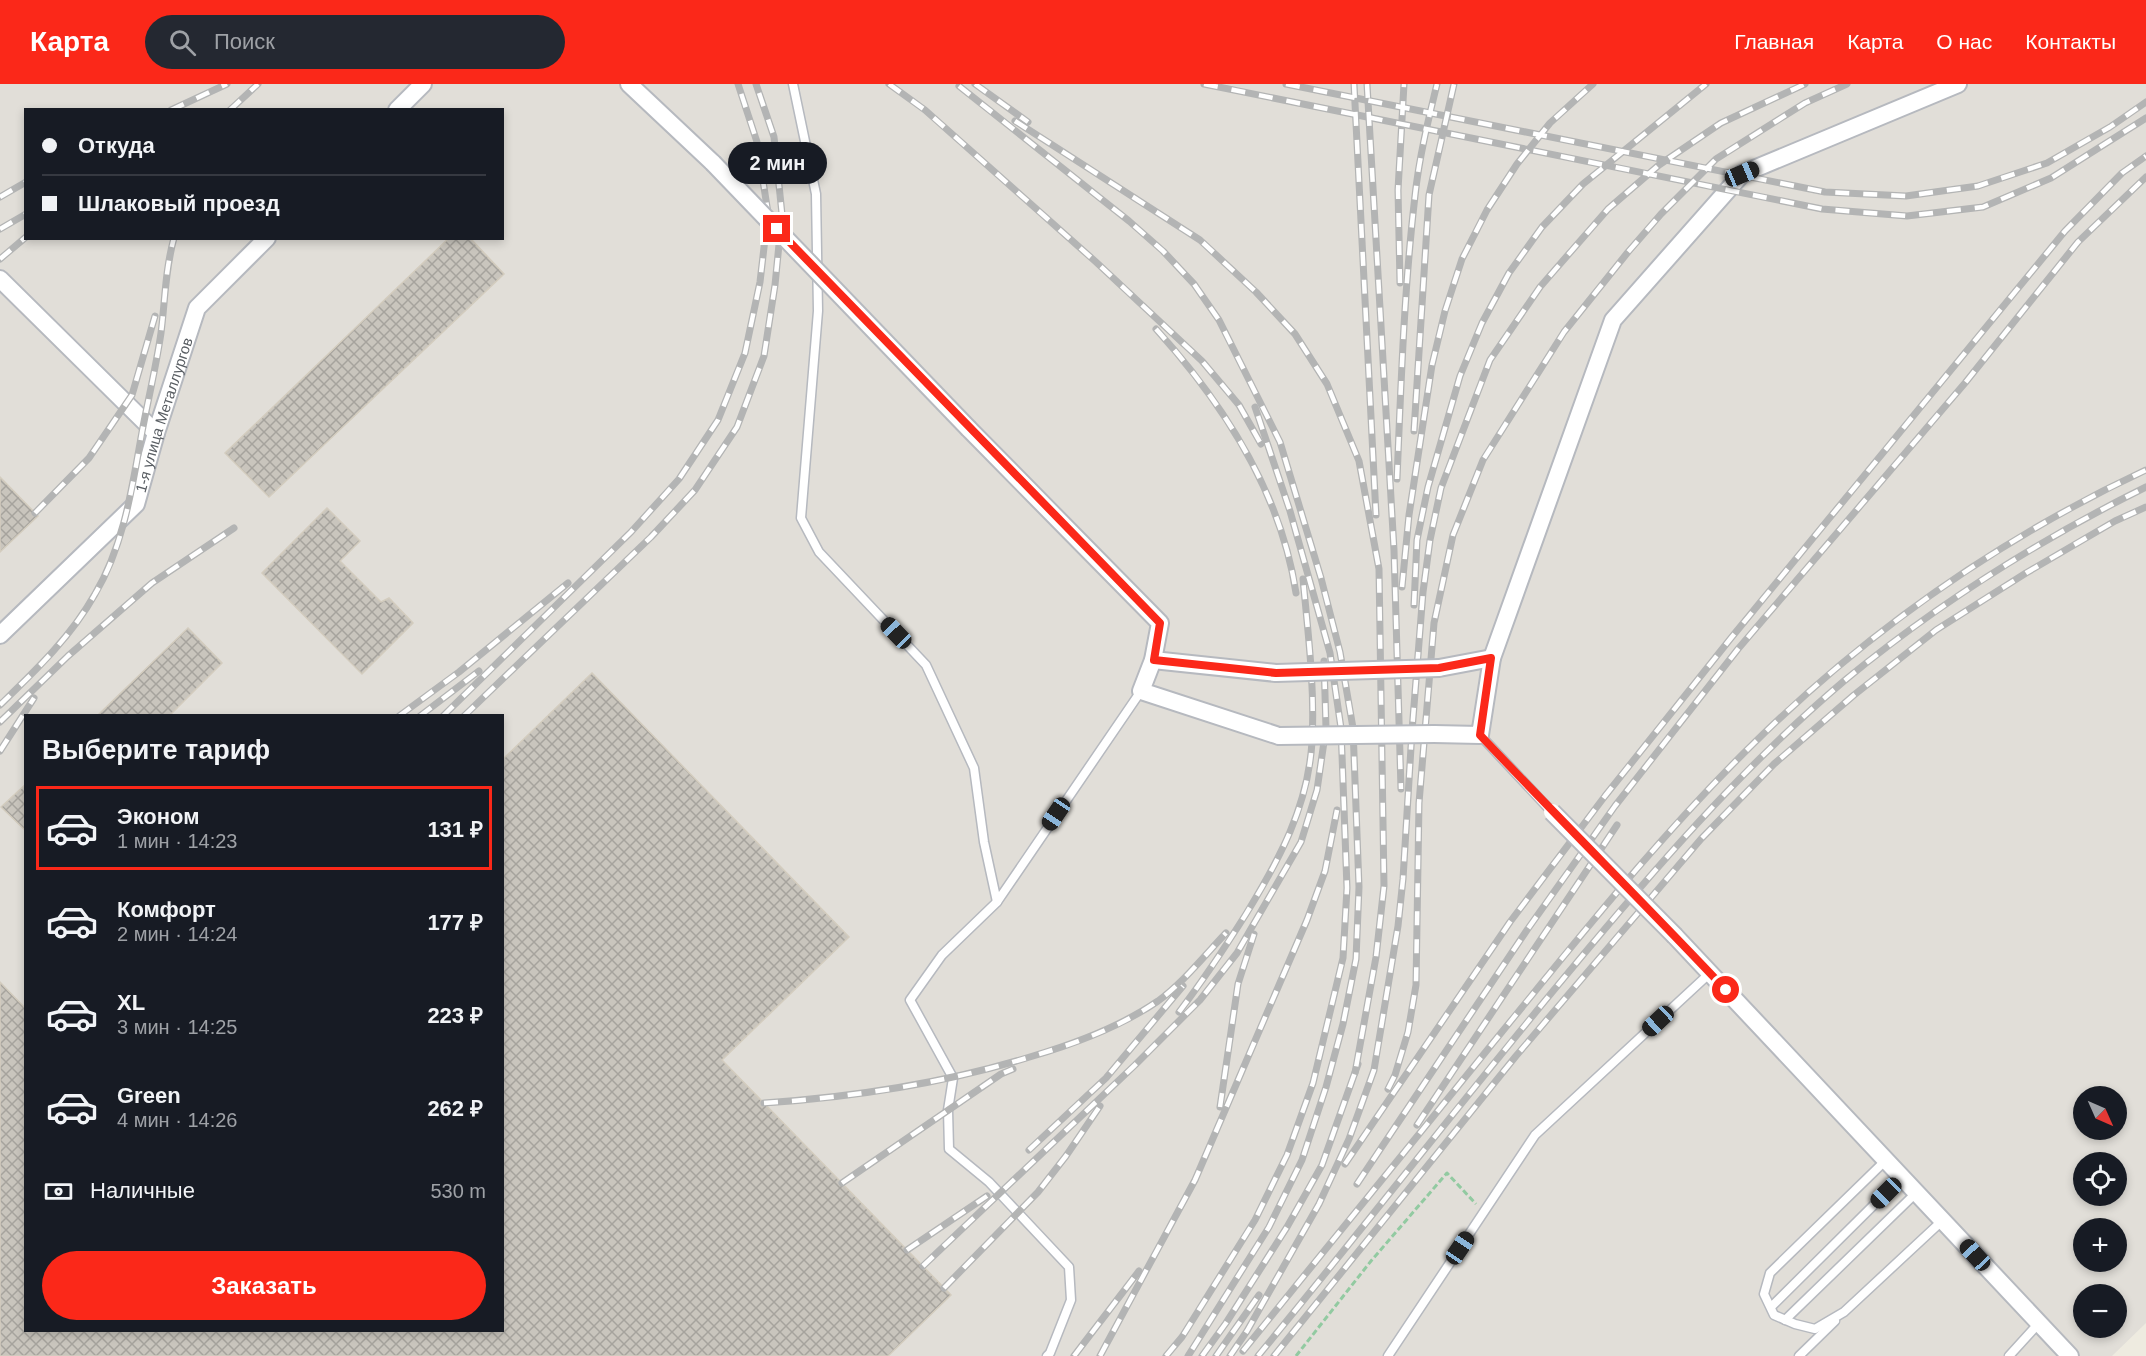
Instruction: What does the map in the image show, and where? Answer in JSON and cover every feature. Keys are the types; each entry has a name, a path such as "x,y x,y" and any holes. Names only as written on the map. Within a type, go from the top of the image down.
{"street":[{"path":"399,108 423,84"},
{"path":"629,84 713,163 1160,623 1154,660 1141,691 1279,736 1480,735 1491,658 1613,320 1742,174 1958,84"},
{"name":"1-я улица Металлургов","path":"0,635 136,504 156,433 197,308 265,240"},
{"path":"0,279 156,433"},
{"path":"1154,660 1276,673 1439,668 1491,658"},
{"path":"1552,812 1676,936 2070,1356"}],"lane":[{"path":"793,84 816,194 818,311 801,518 819,552 926,665 974,768 984,842 997,902"},
{"path":"1047,1356 1071,1300 1068,1267 989,1182 949,1149 948,1110 953,1078 910,1000 942,955 997,902 1141,691"},
{"path":"1480,735 1552,812"},
{"path":"1388,1356 1535,1135 1710,973"},
{"path":"1844,1312 1815,1329 1774,1316 1764,1294 1770,1273 1886,1161"},
{"path":"1770,1307 1902,1177"},
{"path":"1785,1320 1917,1192"},
{"path":"1798,1356 1943,1221"},
{"path":"2009,1356 2038,1323"}],"path":[{"path":"1296,1356 1371,1262 1447,1173 1484,1212"}],"shaded area":[{"path":"0,84 2146,84 2146,1323 2112,1356 0,1356"}],"building":[{"path":"447,240 472,240 504,274 269,497 225,453"},
{"path":"0,477 38,516 0,552"},
{"path":"327,508 360,541 340,561 381,602 389,598 413,623 362,674 262,573"},
{"path":"188,628 222,663 171,714 99,714"},
{"path":"592,673 849,937 722,1060 951,1295 888,1356 0,1356 0,982 24,1007 24,1332 504,1332 504,758"},
{"path":"24,786 24,829 1,807"}],"railway":[{"path":"175,108 227,84"},
{"path":"232,108 258,84"},
{"path":"445,714 631,532 679,479 718,420 745,353 760,282 768,213 757,142 738,84"},
{"path":"466,714 651,537 695,490 737,427 764,356 775,285 782,214 774,137 756,84"},
{"path":"889,84 925,110 1096,262 1202,361 1239,405 1261,444"},
{"path":"975,84 1028,122"},
{"path":"1204,84 1822,209 1907,216 1983,207 2051,178 2146,118"},
{"path":"1286,84 1825,192 1906,196 1978,186 2047,163 2110,127 2146,102"},
{"path":"1354,84 1376,515"},
{"path":"1367,84 1394,550 1401,789"},
{"path":"1400,283 1398,190 1404,84"},
{"path":"1397,479 1403,337 1411,231 1419,168 1437,84"},
{"path":"1414,431 1429,195 1454,84"},
{"path":"1402,587 1409,515 1432,365 1445,311 1462,259 1487,210 1517,164 1550,123 1593,84"},
{"path":"1414,605 1417,540 1428,487 1460,376 1482,323 1509,273 1542,227 1583,184 1706,84"},
{"path":"1230,1356 1247,1331 1319,1204 1349,1139 1374,1070 1398,926 1403,879 1423,592 1430,540 1441,488 1490,360 1540,287 1608,209 1659,165 1721,123 1805,84"},
{"path":"1388,1089 1395,1075 1408,1032 1416,985 1419,803 1434,623 1453,535 1483,460 1564,332 1661,214 1716,159 1805,103 1847,84"},
{"path":"959,86 1129,221 1163,251 1194,284 1219,320 1280,442 1321,578 1340,652 1353,728 1359,887 1356,959 1343,1024 1326,1087 1302,1160 1269,1227 1188,1356"},
{"path":"1015,121 1200,240 1256,292 1295,334 1327,384 1359,461 1379,569 1384,886 1376,957 1355,1073"},
{"path":"1345,1164 1510,922 1605,796 1731,638 2065,231 2122,173 2146,156"},
{"path":"1357,1184 1527,930 1615,806 1738,649 1965,383 2078,242 2146,177"},
{"path":"0,197 24,183"},
{"path":"0,229 24,215"},
{"path":"0,259 24,239"},
{"path":"0,705 52,653 75,625 95,594 113,556 126,516 154,371 174,240"},
{"path":"35,513 89,458 132,395 155,316"},
{"path":"1156,329 1204,387 1246,451 1277,520 1296,593"},
{"path":"1166,1356 1182,1337 1255,1220 1287,1155 1313,1083 1343,958 1347,888 1341,728 1330,653 1290,511 1255,407"},
{"path":"1243,1351 1592,921 1687,812 1754,743 1843,663 1938,590 2040,526 2146,470"},
{"path":"1258,1356 1596,940 1697,824 1768,750 1844,681 1952,600 1989,575 2067,529 2146,487"},
{"path":"1274,1356 1516,1056 1701,839 1774,764 1854,695 1936,630 2026,573 2115,521 2146,507"},
{"path":"0,722 68,656 152,583 234,528"},
{"path":"1179,1012 1230,939 1270,873 1290,832 1305,789 1312,742 1313,701 1303,579"},
{"path":"402,714 459,672 568,583"},
{"path":"923,1266 1135,1065 1200,1000 1237,953 1301,842 1317,790 1326,728 1324,661"},
{"path":"423,714 479,671"},
{"path":"0,751 34,698"},
{"path":"1100,1356 1195,1180 1307,920 1325,871 1337,810"},
{"path":"1417,1125 1617,825"},
{"path":"764,1103 866,1093 934,1081 1000,1066 1082,1040 1129,1019 1158,1001 1185,978 1226,933"},
{"path":"1220,1107 1238,984 1254,934"},
{"path":"1029,1150 1106,1078 1183,986"},
{"path":"1202,1356 1226,1323 1287,1227 1322,1165 1358,1064"},
{"path":"842,1183 1001,1074 1013,1069"},
{"path":"944,1288 1038,1192 1100,1106"},
{"path":"907,1250 987,1196"},
{"path":"1074,1356 1139,1271"},
{"path":"1216,1356 1259,1295"}],"route":[{"path":"777,229 1160,623 1154,660 1276,673 1439,668 1491,658 1480,735 1726,990"}]}
